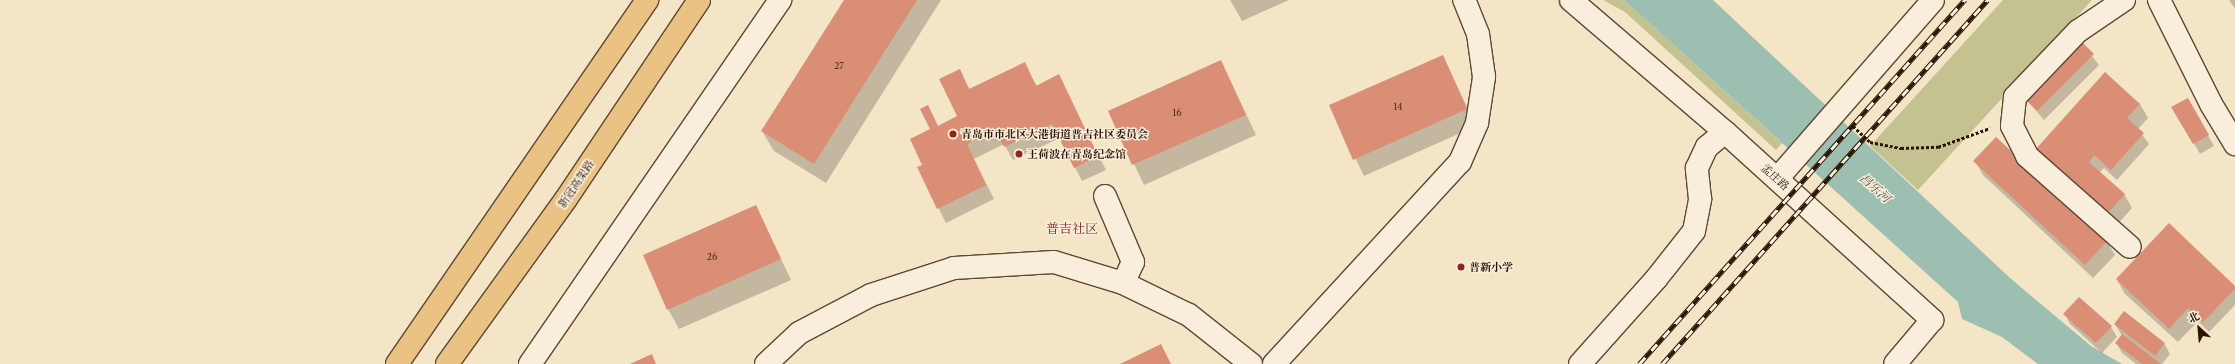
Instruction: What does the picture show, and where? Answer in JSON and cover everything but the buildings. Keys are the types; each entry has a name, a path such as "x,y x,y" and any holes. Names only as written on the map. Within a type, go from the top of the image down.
{"highway":[{"path":"397,364 647,0"},
{"name":"新冠高架路","path":"447,364 566,199 699,0"}],"street":[{"path":"530,364 780,0"},
{"path":"1274,364 1460,162 1477,123 1484,77 1478,34 1464,0"},
{"name":"孟庄路","path":"1571,0 1725,132 1932,320 1895,364"},
{"path":"1777,179 1933,0"},
{"path":"2124,0 2078,31 2015,97 2012,126 2027,156 2130,247"},
{"path":"2159,0 2211,104 2235,144"},
{"path":"1580,364 1656,279 1694,231 1700,199 1697,168 1706,147 1725,132"},
{"path":"1105,196 1133,262 1123,283"},
{"path":"766,364 799,333 871,295 954,268 1054,262 1123,283 1189,315 1251,364"}],"path":[{"path":"1835,112 1870,142 1901,148 1938,147 1980,133 2013,117"}],"shaded area":[{"path":"1603,0 1624,0 1782,143 1776,150 1625,12"},
{"path":"2003,0 2092,0 1918,190 1870,146"}],"water":[{"name":"昌乐河","path":"1624,0 1713,0 2010,278 2091,346 2122,364 2038,364 2002,337 1962,319 1958,302"}],"railway":[{"path":"1639,364 1965,0"},
{"path":"1662,364 1987,0"}],"place":[{"name":"青岛市市北区大港街道普吉社区委员会","path":"953,134"},
{"name":"王荷波在青岛纪念馆","path":"1019,154"},
{"name":"普新小学","path":"1461,267"}],"district":[{"name":"普吉社区","path":"1072,228"}]}
